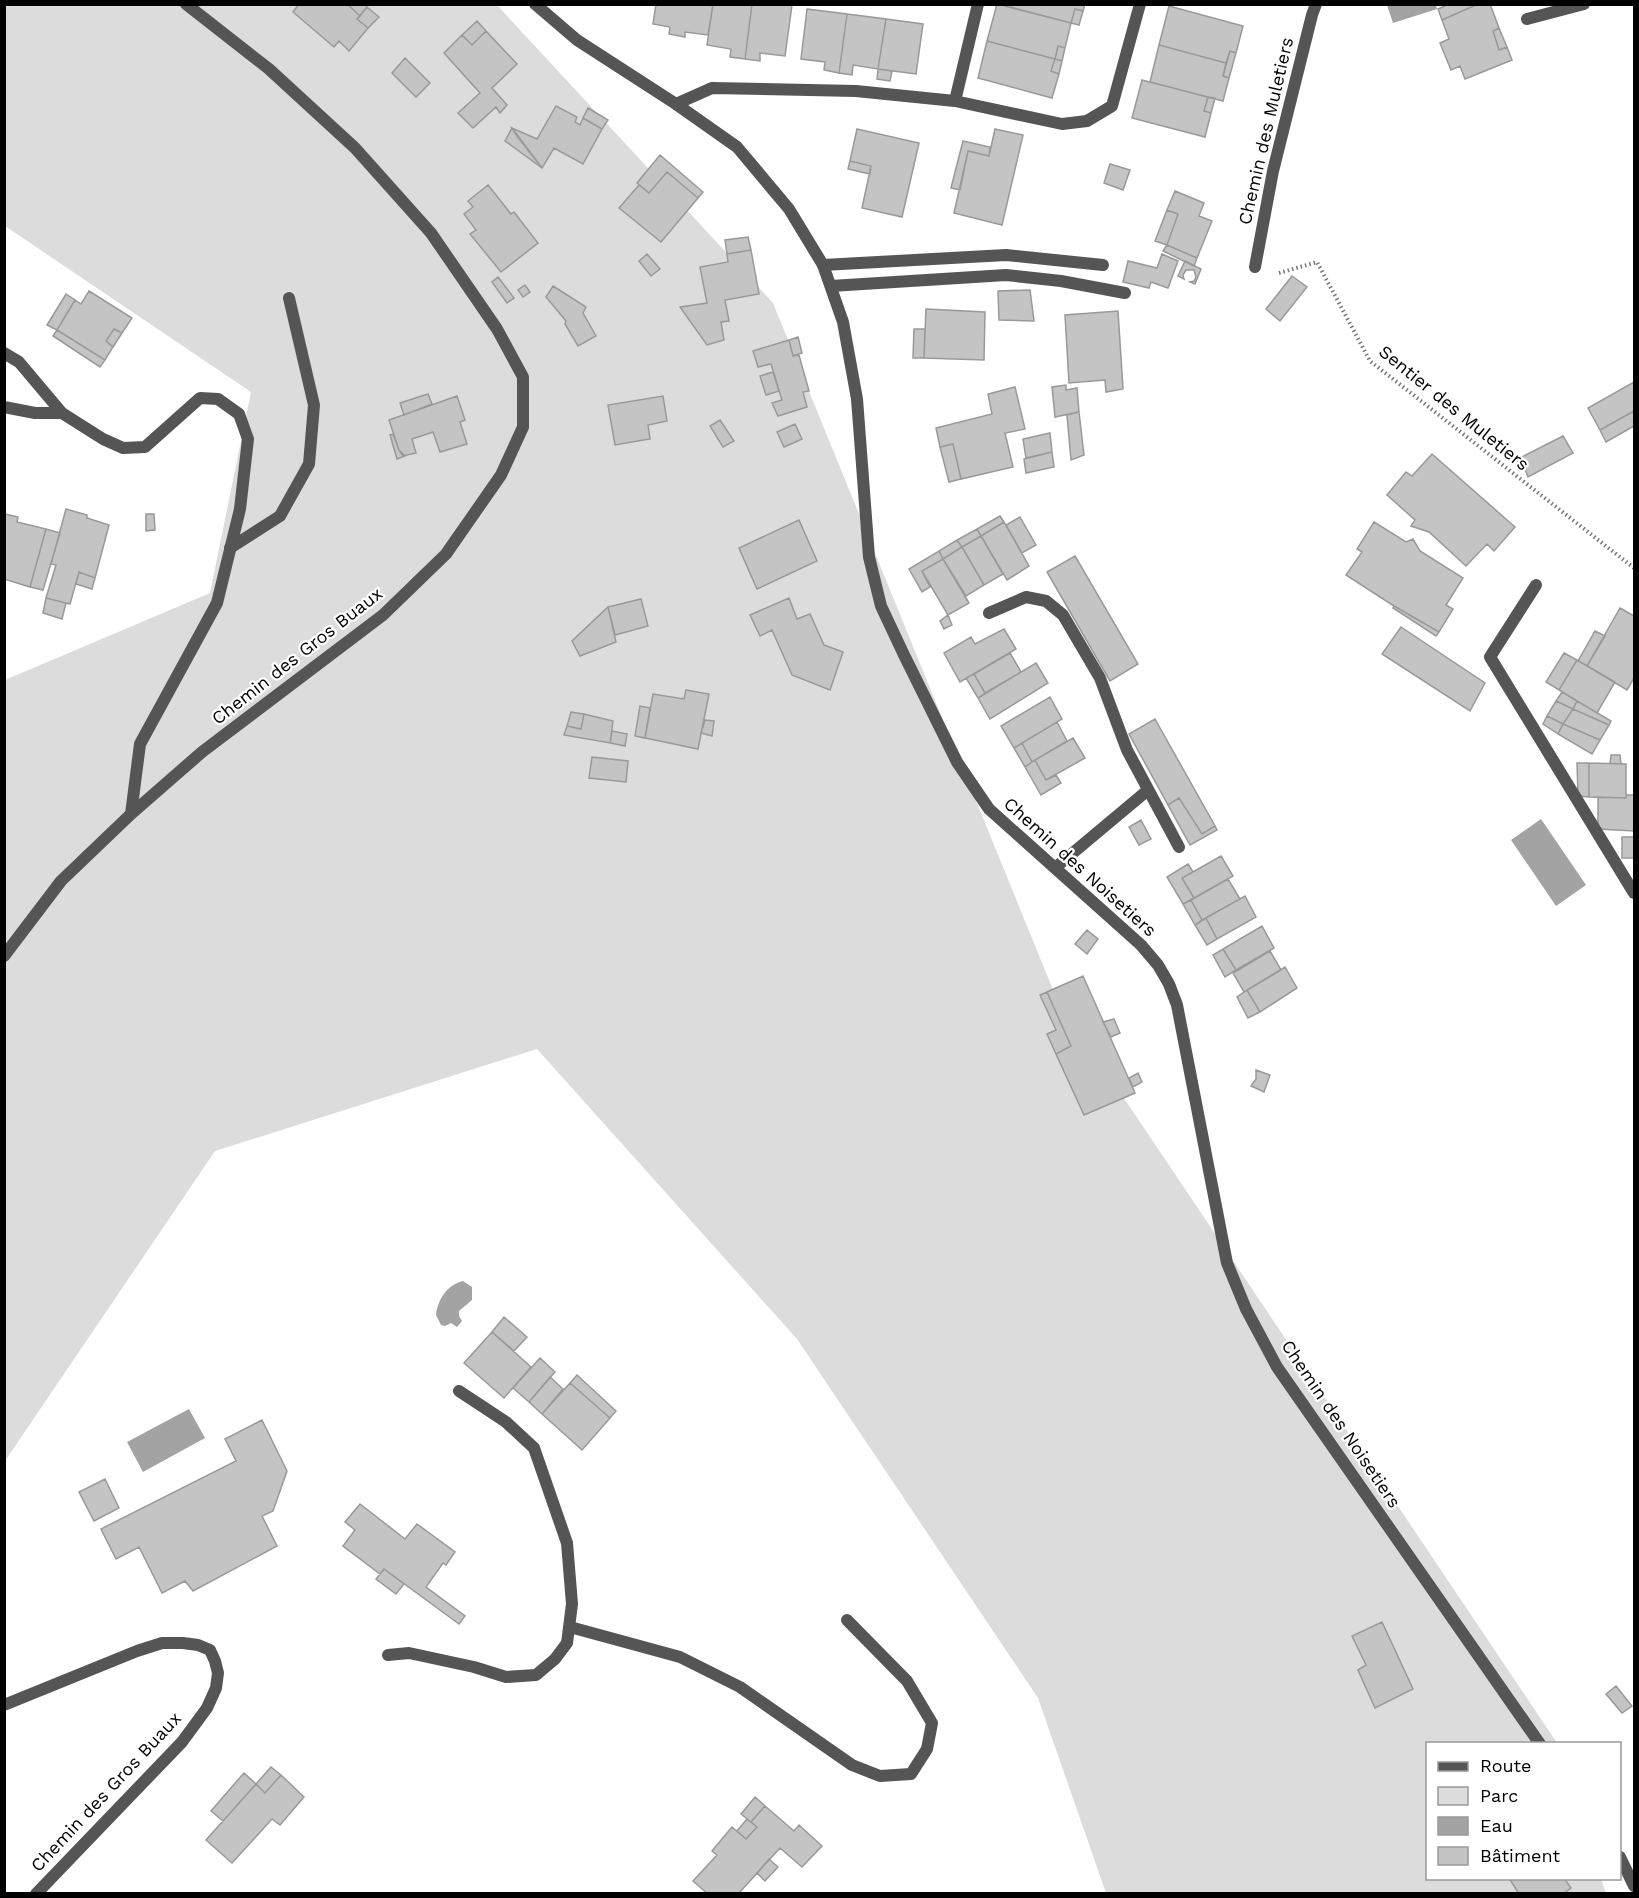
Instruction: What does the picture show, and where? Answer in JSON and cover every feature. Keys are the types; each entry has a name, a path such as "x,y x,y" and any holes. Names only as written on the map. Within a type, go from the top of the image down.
{"street":[{"name":"Chemin des Gros Buaux","path":"4,956 61,881 131,814 202,752 383,615 446,554 501,475 523,428 523,376 497,328 431,233 355,148 269,69 186,4"},
{"name":"Chemin des Noisetiers","path":"535,4 577,39 737,147 789,209 823,265 843,322 857,399 868,557 881,606 957,762 989,809 1141,945 1158,965 1177,1005 1227,1263 1246,1309 1277,1367 1539,1742"},
{"path":"956,100 978,4"},
{"path":"676,104 712,88 856,91 956,100 1062,124 1087,121 1112,105 1140,4"},
{"name":"Chemin des Muletiers","path":"1255,267 1273,171 1316,4"},
{"path":"1527,19 1584,4"},
{"path":"823,265 1006,255 1103,265"},
{"path":"831,286 1006,275 1061,281 1125,293"},
{"path":"230,548 280,516 309,464 314,405 289,298"},
{"path":"4,353 19,363 62,413 103,439 123,448 145,447 200,398 218,399 239,414 249,439 240,509 216,603 141,744 131,814"},
{"path":"4,406 35,413 62,413"},
{"path":"1536,585 1490,657 1635,893"},
{"path":"989,613 1026,597 1046,601 1063,615 1100,678 1127,750 1179,847"},
{"path":"1056,867 1148,790"},
{"path":"388,1655 409,1653 474,1667 506,1677 536,1675 555,1659 567,1643 572,1604 567,1543 534,1448 506,1422 459,1391"},
{"path":"570,1627 680,1657 740,1687 852,1765 880,1776 911,1774 927,1749 932,1723 907,1681 847,1620"},
{"name":"Chemin des Gros Buaux","path":"4,1705 162,1643 198,1645 210,1650 218,1673 216,1689 207,1708 182,1742 36,1893"},
{"path":"1621,1859 1635,1886"}],"path":[{"name":"Sentier des Muletiers","path":"1255,267 1262,278 1317,262 1370,361 1635,568"}],"green space":[{"path":"5,5 497,5 773,303 1056,997 1556,1742 1426,1742 1426,1880 1601,1880 1606,1893 1106,1893 1038,1698 797,1339 537,1049 215,1151 5,1461 5,680 210,593 251,392 5,226"}],"water":[{"path":"1387,5 1436,5 1437,9 1393,23"},
{"path":"1541,819 1586,885 1556,906 1511,840"},
{"path":"463,1281 472,1287 472,1300 459,1311 462,1321 457,1327 451,1323 441,1325 436,1315 441,1298 448,1289"},
{"path":"189,1409 205,1438 143,1472 127,1442"}],"building":[{"path":"299,4 347,4 360,16 357,19 368,28 349,51 339,41 334,47 293,12"},
{"path":"347,4 364,4 367,7 360,16"},
{"path":"656,4 713,4 708,35 685,32 685,37 669,34 670,27 653,24"},
{"path":"713,4 752,4 745,59 730,57 731,49 707,45"},
{"path":"752,4 792,5 785,56 760,53 760,61 745,59"},
{"path":"997,4 1071,23 1065,48 1058,46 1055,59 987,41"},
{"path":"1006,4 1085,4 1083,11 1075,9 1071,23 1006,6"},
{"path":"1449,4 1478,4 1442,20 1438,9"},
{"path":"1478,4 1490,4 1499,28 1493,31 1499,50 1507,47 1512,60 1465,79 1460,66 1451,70 1440,43 1449,39 1442,20"},
{"path":"1169,6 1243,26 1236,53 1230,51 1226,63 1159,45"},
{"path":"367,7 379,17 368,28 357,19"},
{"path":"807,9 847,14 839,73 824,70 825,62 801,59"},
{"path":"1075,9 1083,11 1079,25 1071,23"},
{"path":"847,14 886,19 878,69 853,65 852,75 839,73"},
{"path":"886,19 923,24 916,74 878,69"},
{"path":"477,21 486,31 472,45 462,35"},
{"path":"1499,28 1507,47 1499,50 1493,31"},
{"path":"486,31 517,64 492,88 507,105 500,113 496,107 473,128 458,113 480,93 444,53 462,35 472,45"},
{"path":"987,41 1055,59 1051,71 1059,74 1052,98 978,78"},
{"path":"1159,45 1226,63 1223,76 1229,78 1223,101 1150,82"},
{"path":"1058,46 1065,48 1062,61 1055,59"},
{"path":"1230,51 1236,53 1229,78 1223,76"},
{"path":"405,58 430,83 416,97 392,73"},
{"path":"1055,59 1062,61 1059,74 1051,71"},
{"path":"878,69 892,71 890,81 877,79"},
{"path":"1142,80 1208,97 1204,111 1211,113 1205,137 1132,118"},
{"path":"1208,97 1215,98 1211,113 1204,111"},
{"path":"556,106 577,117 575,122 580,125 583,118 602,129 583,164 554,148 542,168 512,128 537,139"},
{"path":"588,108 608,120 602,129 583,118"},
{"path":"512,128 517,136 542,168 505,141"},
{"path":"857,129 919,143 902,217 862,208 871,166 850,161"},
{"path":"995,129 1023,135 1002,225 954,213 968,151 989,156"},
{"path":"963,141 990,147 989,156 968,151 960,190 951,188"},
{"path":"660,155 703,192 698,198 667,172 649,193 637,183"},
{"path":"850,161 871,166 870,174 848,169"},
{"path":"1110,164 1130,170 1123,190 1104,183"},
{"path":"667,172 698,198 661,242 619,208 639,185 649,193"},
{"path":"488,185 511,214 514,212 538,243 501,272 470,234 476,230 464,214 473,207 468,201"},
{"path":"1175,191 1204,203 1199,216 1212,221 1197,258 1167,245 1178,214 1167,210"},
{"path":"1167,210 1178,214 1167,245 1155,241"},
{"path":"748,237 751,250 727,254 725,240"},
{"path":"1167,245 1197,258 1194,266 1163,251"},
{"path":"751,250 759,294 725,300 729,321 721,322 724,340 707,345 680,307 707,303 700,267 728,262 727,254"},
{"path":"647,254 660,269 651,276 639,261"},
{"path":"1162,254 1178,261 1168,288 1151,282 1149,288 1123,282 1128,261 1157,268"},
{"path":"1185,261 1201,269 1195,284 1190,282 1196,277 1194,270 1186,270 1183,275 1184,279 1178,276"},
{"path":"1292,276 1307,287 1280,321 1266,309"},
{"path":"498,277 514,298 507,303 492,282"},
{"path":"525,285 530,292 523,297 518,290"},
{"path":"553,286 586,307 583,313 596,336 578,346 565,324 566,321 546,297"},
{"path":"1030,290 1034,321 999,320 998,291"},
{"path":"89,291 132,318 122,333 114,329 106,341 113,347 105,360 57,330 75,300 81,304"},
{"path":"66,294 75,300 57,330 47,325"},
{"path":"926,309 985,312 984,360 924,358"},
{"path":"1118,311 1123,389 1106,392 1105,380 1069,383 1065,315"},
{"path":"114,329 122,333 113,347 106,341"},
{"path":"914,329 925,329 924,358 913,358"},
{"path":"57,330 105,360 100,367 53,336"},
{"path":"798,337 802,353 793,356 789,340"},
{"path":"789,340 793,356 799,355 809,391 803,392 807,407 778,416 772,403 782,400 771,364 758,367 753,351"},
{"path":"773,372 779,391 766,395 760,376"},
{"path":"1634,382 1634,411 1600,430 1588,408"},
{"path":"1066,385 1066,390 1077,388 1079,412 1055,417 1052,387"},
{"path":"1015,387 1025,429 1005,433 1013,467 961,479 953,444 940,447 936,428 992,414 988,394"},
{"path":"428,394 432,404 404,415 400,403"},
{"path":"457,396 465,420 460,422 467,444 440,452 433,432 412,439 416,453 403,456 389,420"},
{"path":"663,396 667,421 648,425 650,439 615,445 608,405"},
{"path":"1634,411 1634,426 1606,442 1600,430"},
{"path":"1079,412 1084,455 1071,460 1067,415"},
{"path":"720,420 734,441 723,447 710,426"},
{"path":"795,424 802,439 784,447 777,432"},
{"path":"1050,433 1052,452 1026,458 1023,439"},
{"path":"393,434 399,450 405,456 397,459 390,435"},
{"path":"1563,436 1573,453 1528,477 1525,469 1516,460"},
{"path":"953,444 961,479 949,482 940,447"},
{"path":"1052,452 1054,467 1026,473 1024,459"},
{"path":"1432,454 1515,527 1494,551 1487,544 1466,566 1429,532 1411,526 1415,520 1387,495 1406,472 1412,476"},
{"path":"66,509 109,525 95,578 79,572 70,604 46,598 56,565 51,564"},
{"path":"5,514 18,517 17,522 46,529 30,587 4,579"},
{"path":"146,514 154,514 155,530 146,531"},
{"path":"1000,516 1004,522 981,536 977,529"},
{"path":"1020,517 1036,545 1022,553 1006,525"},
{"path":"799,520 817,561 757,589 739,548"},
{"path":"1004,522 1029,566 1007,580 981,536"},
{"path":"1374,522 1406,542 1413,539 1420,551 1463,578 1446,605 1453,609 1439,632 1346,575 1362,552 1357,549"},
{"path":"46,529 60,533 43,590 30,587"},
{"path":"977,529 981,536 962,547 957,540"},
{"path":"981,536 1003,574 984,585 962,547"},
{"path":"957,540 962,547 943,559 939,551"},
{"path":"962,547 984,585 966,596 943,559"},
{"path":"939,551 943,559 922,571 930,587 922,592 909,569"},
{"path":"1075,556 1138,664 1110,681 1047,572"},
{"path":"943,559 969,603 948,615 922,571"},
{"path":"79,572 95,578 92,589 76,584"},
{"path":"46,598 66,603 62,619 43,613"},
{"path":"789,598 797,619 810,614 824,645 843,652 830,690 792,675 772,630 760,636 750,615"},
{"path":"641,599 648,626 615,635 608,607"},
{"path":"1394,606 1439,632 1436,636 1393,608"},
{"path":"608,607 616,642 580,656 572,641"},
{"path":"1620,608 1634,616 1634,678 1627,690 1587,666"},
{"path":"948,615 952,625 944,629 940,621"},
{"path":"1401,627 1485,683 1470,711 1382,654"},
{"path":"1004,629 1016,649 960,682 944,653 971,637 975,644"},
{"path":"1595,631 1605,636 1587,666 1578,661"},
{"path":"1010,653 1021,672 985,693 974,674"},
{"path":"1564,653 1577,660 1559,690 1546,682"},
{"path":"1577,660 1615,682 1597,713 1559,690"},
{"path":"1036,663 1048,683 990,719 978,698"},
{"path":"974,674 985,693 978,698 966,678"},
{"path":"686,690 709,694 698,749 645,738 653,694 684,699"},
{"path":"1562,692 1577,701 1573,709 1556,701"},
{"path":"1050,697 1062,719 1014,748 1001,726"},
{"path":"1556,701 1573,709 1563,724 1547,716"},
{"path":"1577,701 1611,721 1609,725 1573,709"},
{"path":"640,706 650,708 645,738 635,736"},
{"path":"1573,709 1609,725 1600,740 1563,724"},
{"path":"571,712 584,714 581,729 567,726"},
{"path":"584,714 613,721 610,743 564,735 567,726 581,729"},
{"path":"1547,716 1563,724 1558,734 1543,724"},
{"path":"1155,719 1215,826 1202,834 1179,798 1168,805 1129,734"},
{"path":"705,720 714,721 712,736 701,733"},
{"path":"1057,722 1067,741 1032,762 1022,743"},
{"path":"1563,724 1600,740 1592,754 1558,734"},
{"path":"612,731 627,734 625,746 610,743"},
{"path":"1073,738 1085,758 1046,780 1035,760"},
{"path":"1022,743 1032,762 1025,767 1014,748"},
{"path":"1611,755 1620,755 1621,764 1610,764"},
{"path":"592,757 628,761 626,782 589,778"},
{"path":"1035,760 1046,780 1056,775 1061,783 1041,795 1025,767"},
{"path":"1577,763 1589,763 1589,797 1578,796"},
{"path":"1589,763 1626,764 1626,798 1589,797"},
{"path":"1626,795 1634,795 1634,831 1598,829 1598,797 1626,798"},
{"path":"1179,798 1202,834 1215,826 1217,830 1190,845 1168,805"},
{"path":"1141,820 1151,839 1139,845 1129,827"},
{"path":"1622,837 1634,837 1634,858 1622,858"},
{"path":"1221,856 1233,876 1194,898 1182,878"},
{"path":"1188,864 1193,872 1182,878 1194,898 1183,904 1167,877"},
{"path":"1228,879 1240,899 1202,920 1191,900"},
{"path":"1245,896 1256,917 1217,939 1206,918"},
{"path":"1191,900 1202,920 1195,925 1183,904"},
{"path":"1206,918 1217,939 1207,945 1195,925"},
{"path":"1262,926 1274,948 1236,970 1223,949"},
{"path":"1087,930 1098,939 1087,954 1075,944"},
{"path":"1223,949 1236,970 1225,977 1213,955"},
{"path":"1270,951 1281,970 1244,992 1233,973"},
{"path":"1285,967 1297,988 1260,1012 1247,990"},
{"path":"1083,976 1135,1093 1084,1115 1056,1054 1071,1046 1047,992"},
{"path":"1247,990 1260,1012 1248,1018 1237,997"},
{"path":"1047,992 1071,1046 1056,1054 1047,1034 1056,1030 1040,995"},
{"path":"1114,1019 1120,1033 1111,1037 1103,1022"},
{"path":"1256,1070 1270,1075 1264,1092 1251,1086 1256,1079"},
{"path":"1138,1073 1142,1082 1133,1087 1129,1078"},
{"path":"504,1317 527,1337 514,1351 492,1332"},
{"path":"492,1332 531,1367 504,1398 464,1363"},
{"path":"540,1358 555,1372 529,1402 513,1388"},
{"path":"577,1375 616,1411 610,1418 570,1383"},
{"path":"550,1377 563,1389 542,1414 529,1402"},
{"path":"570,1383 610,1418 582,1450 542,1414"},
{"path":"262,1420 287,1471 273,1511 262,1516 277,1546 193,1591 185,1581 162,1593 139,1547 116,1559 101,1529 236,1461 225,1439"},
{"path":"105,1479 119,1508 94,1521 79,1492"},
{"path":"360,1504 405,1539 417,1524 455,1552 446,1565 443,1563 426,1587 465,1616 459,1624 384,1569 380,1574 343,1546 355,1530 345,1522"},
{"path":"384,1569 404,1584 396,1594 376,1579"},
{"path":"1382,1622 1413,1689 1375,1708 1358,1670 1366,1665 1352,1636"},
{"path":"1616,1686 1632,1706 1622,1713 1606,1694"},
{"path":"271,1767 281,1775 265,1793 256,1784"},
{"path":"244,1773 256,1784 223,1821 211,1811"},
{"path":"281,1775 304,1797 280,1825 272,1819 232,1863 206,1840 256,1784 265,1793"},
{"path":"755,1797 765,1806 751,1822 741,1814"},
{"path":"765,1806 794,1831 799,1825 822,1846 802,1867 780,1848 738,1894 708,1894 693,1881 717,1855 712,1851 732,1827 746,1839 757,1827 751,1822"},
{"path":"747,1819 757,1827 746,1839 737,1831"},
{"path":"769,1859 778,1867 765,1881 757,1873"},
{"path":"1510,1880 1565,1880 1571,1888 1563,1894 1519,1894"}]}
